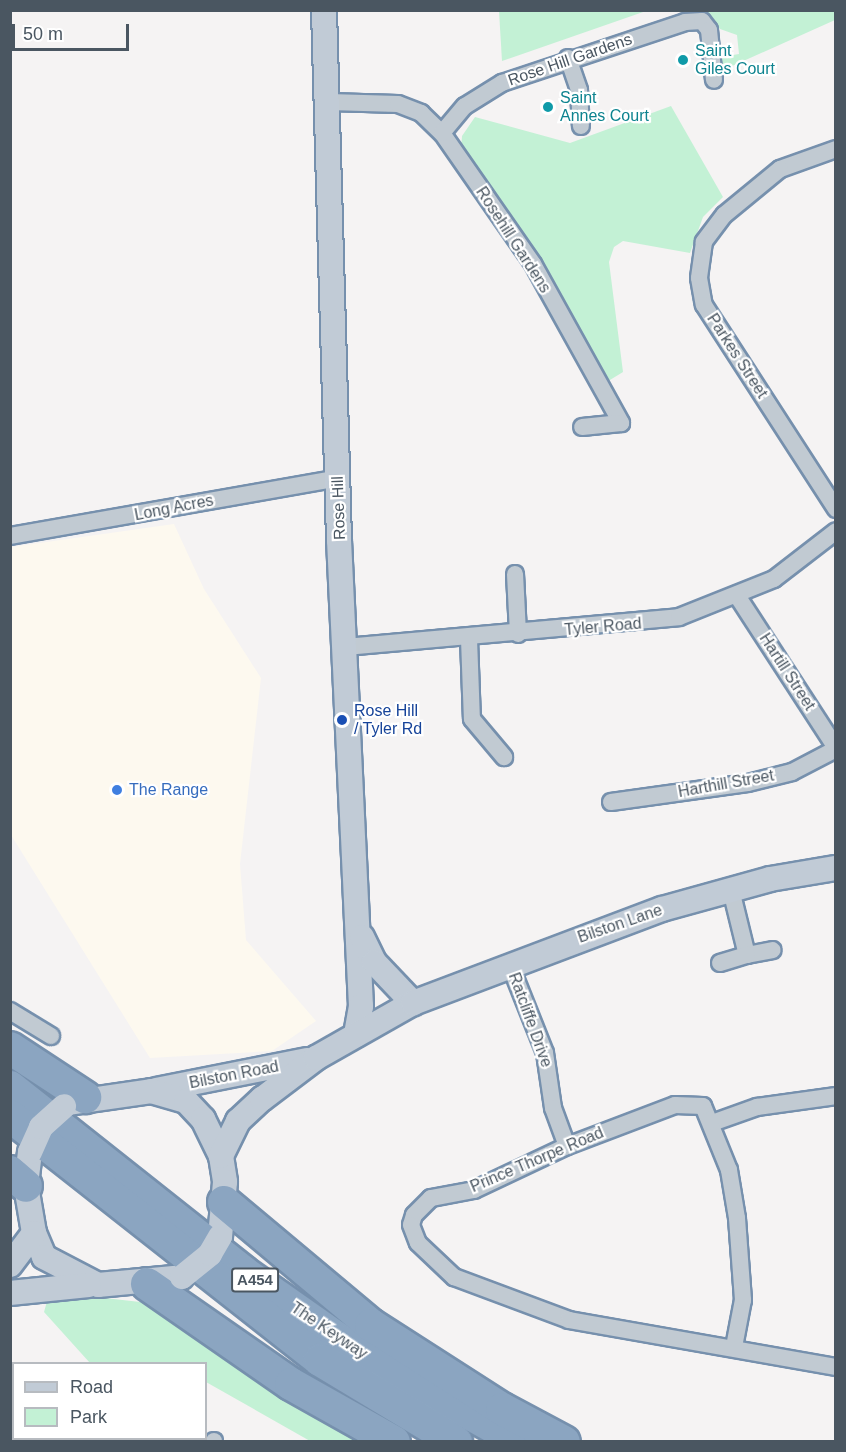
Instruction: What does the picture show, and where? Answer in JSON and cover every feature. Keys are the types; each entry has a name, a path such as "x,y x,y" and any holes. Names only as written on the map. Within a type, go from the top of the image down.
{"highway":[{"path":"10,1048 74,1101"},
{"name":"The Keyway","path":"10,1087 243,1272 341,1341 520,1442"},
{"name":"The Keyway","path":"10,1116 320,1360 456,1442"},
{"path":"224,1202 371,1325 502,1409 564,1442"},
{"path":"147,1284 291,1384 394,1442"}],"main road":[{"name":"Rose Hill","path":"324,10 329,102 338,478 361,1006 356,1035"},
{"name":"Bilston Lane","path":"412,1003 607,926 731,890 836,868"},
{"name":"Rose Hill","path":"356,914 374,962 412,1003"},
{"name":"Bilston Road","path":"221,1156 238,1121 316,1058 412,1003"},
{"name":"Bilston Road","path":"151,1090 316,1058"},
{"path":"10,1293 98,1285 147,1284 182,1277 210,1254 220,1237 224,1202 221,1156 204,1119 186,1101 151,1090 74,1101 41,1127 22,1170 33,1233 44,1257 59,1269 98,1285"},
{"path":"10,1264 33,1233"}],"street":[{"name":"Rose Hill Gardens","path":"442,133 465,106 502,83 568,58 686,22 702,21 713,40 714,80"},
{"path":"568,58 579,90 581,126"},
{"name":"Rosehill Gardens","path":"329,102 398,104 421,113 442,133 533,264 621,423 582,427"},
{"name":"Parkes Street","path":"836,149 780,169 724,215 704,242 699,278 704,305 836,509"},
{"name":"Long Acres","path":"10,536 338,478"},
{"name":"Tyler Road","path":"345,647 469,639 656,622 738,597 798,563 836,531"},
{"path":"515,574 518,634"},
{"name":"Hartill Street","path":"738,597 836,748"},
{"path":"469,639 472,719 504,757"},
{"name":"Harthill Street","path":"611,802 748,783 792,771 836,748"},
{"path":"731,890 747,955"},
{"path":"720,963 773,950"},
{"name":"Ratcliffe Drive","path":"510,965 545,1053 553,1108 567,1146"},
{"path":"10,1011 51,1036"},
{"path":"712,1123 757,1107 836,1096"},
{"name":"Prince Thorpe Road","path":"688,1102 703,1106 712,1123 729,1170 741,1249 743,1300 734,1347 569,1320 454,1277 418,1243 411,1225 431,1198 474,1190 567,1146 688,1102"},
{"path":"734,1347 836,1367"}],"shaded area":[{"path":"174,524 204,589 261,678 240,864 246,940 316,1021 272,1051 150,1058 11,835 11,547"}],"green space":[{"path":"499,10 646,11 502,61"},
{"path":"705,11 835,11 835,20 721,71 721,57 739,54 737,35 720,29"},
{"path":"671,106 723,197 703,217 690,253 623,241 614,247 609,262 623,372 605,383 570,314 461,149 462,136 475,117 570,143"},
{"path":"96,1297 149,1303 377,1441 310,1441 207,1383 207,1362 89,1362 44,1312 48,1298"}],"place":[{"name":"Saint Giles Court","path":"683,60"},
{"name":"Saint Annes Court","path":"548,107"},
{"name":"Rose Hill / Tyler Rd","path":"342,720"},
{"name":"The Range","path":"117,790"}]}
